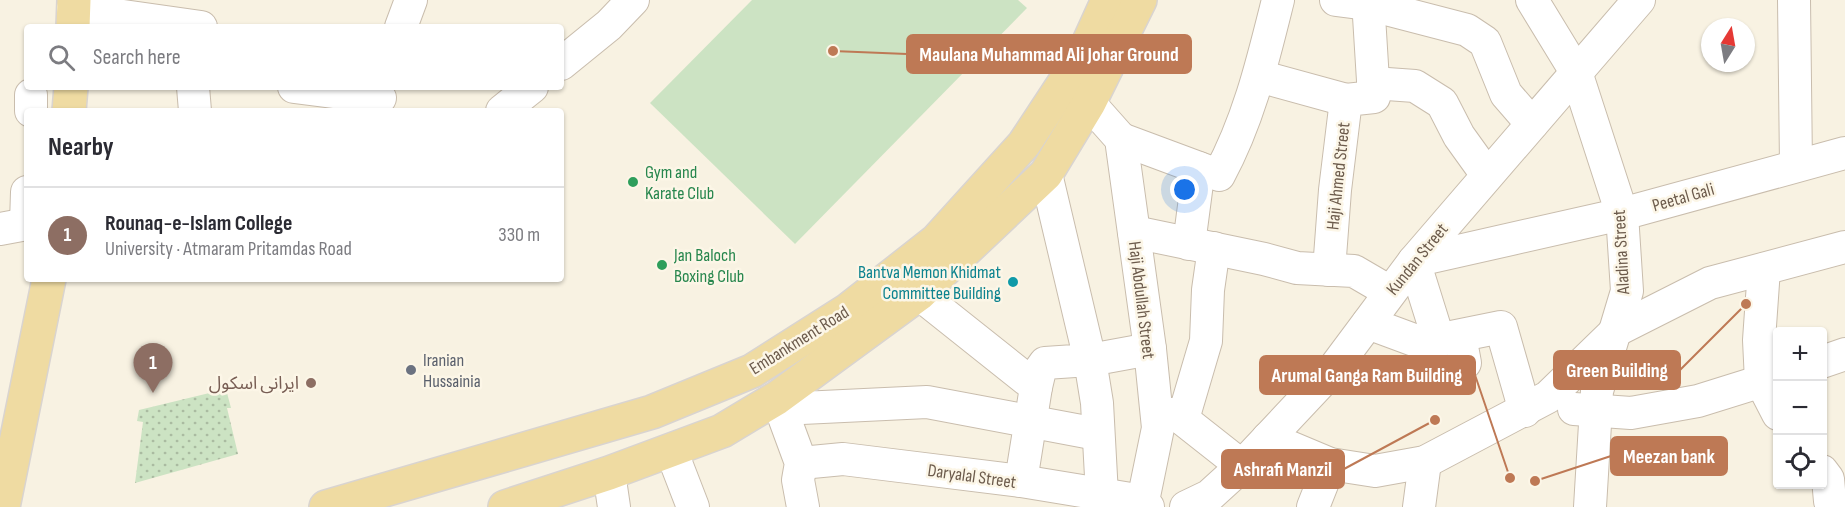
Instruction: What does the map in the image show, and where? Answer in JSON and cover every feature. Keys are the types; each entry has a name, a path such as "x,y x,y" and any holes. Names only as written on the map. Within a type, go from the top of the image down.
{"main road":[{"name":"Embankment Road","path":"326,507 652,412 753,371 848,310 936,241 1024,144 1084,53 1108,0"},
{"name":"Embankment Road","path":"505,507 609,473 722,431 779,404 919,294 1046,174 1089,104 1140,0"},
{"path":"69,108 71,90"},
{"path":"3,507 49,282"}],"street":[{"path":"564,62 609,25 633,0"},
{"path":"1089,104 1121,139 1220,175 1231,154 1257,83 1278,0"},
{"path":"1336,0 1368,2 1467,30 1485,42 1506,94 1532,124"},
{"name":"Aladina Street","path":"1532,0 1576,72 1622,214 1627,291 1597,391 1590,507"},
{"name":"Kundan Street","path":"1186,507 1209,496 1242,466 1335,367 1414,261 1639,0"},
{"path":"1794,0 1796,165"},
{"path":"1368,2 1373,83 1415,86 1442,104 1459,136 1487,176"},
{"path":"74,12 176,24"},
{"path":"1257,83 1346,100"},
{"name":"Haji Ahmed Street","path":"1329,270 1335,190 1346,100 1374,97 1373,83"},
{"path":"193,90 195,108"},
{"path":"315,90 379,99"},
{"path":"506,108 528,90"},
{"name":"Haji Abdullah Street","path":"1121,139 1150,349 1169,416 1158,428 1146,504"},
{"name":"Peetal Gali","path":"1414,261 1622,214 1845,153"},
{"path":"1199,168 1202,246 1208,290 1206,341 1169,416 1242,466"},
{"path":"1046,174 1090,360 1097,404 1102,495"},
{"path":"18,226 24,203"},
{"path":"1134,232 1297,268 1354,271 1390,292"},
{"path":"1268,438 1330,464 1375,471 1425,462 1537,404 1617,330 1710,282 1845,247"},
{"path":"1414,261 1454,347"},
{"path":"1764,269 1759,340 1773,394"},
{"path":"919,294 1036,387"},
{"path":"1368,323 1422,344 1454,347 1501,327 1537,404"},
{"path":"1020,490 1036,387 1040,370 1045,363 1090,360 1150,349"},
{"path":"1827,360 1845,354"},
{"path":"1537,404 1579,411 1631,413 1687,403 1769,378"},
{"path":"803,507 798,480 801,463 779,404 927,402 1097,434"},
{"path":"671,450 693,507"},
{"name":"Daryalal Street","path":"801,463 843,459 1020,490 1102,495 1146,504"},
{"path":"1419,507 1425,462"},
{"path":"1313,507 1330,464"},
{"path":"609,473 614,507"},
{"path":"1827,478 1831,503"}],"green space":[{"path":"752,0 1018,0 1027,8 795,244 650,103"},
{"path":"226,389 231,408 227,408 238,454 135,483 143,422 137,421 139,410"}],"place":[{"name":"Maulana Muhammad Ali Johar Ground","path":"833,51"},
{"name":"Gym and Karate Club","path":"633,182"},
{"name":"Jan Baloch Boxing Club","path":"662,265"},
{"name":"Bantva Memon Khidmat Committee Building","path":"1013,282"},
{"name":"Green Building","path":"1746,304"},
{"name":"Iranian Hussainia","path":"411,370"},
{"name":"ایرانی اسکول","path":"311,383"},
{"name":"Rounaq-e-Islam College","path":"153,393"},
{"name":"Ashrafi Manzil","path":"1435,420"},
{"name":"Arumal Ganga Ram Building","path":"1510,478"},
{"name":"Meezan bank","path":"1535,481"}]}
